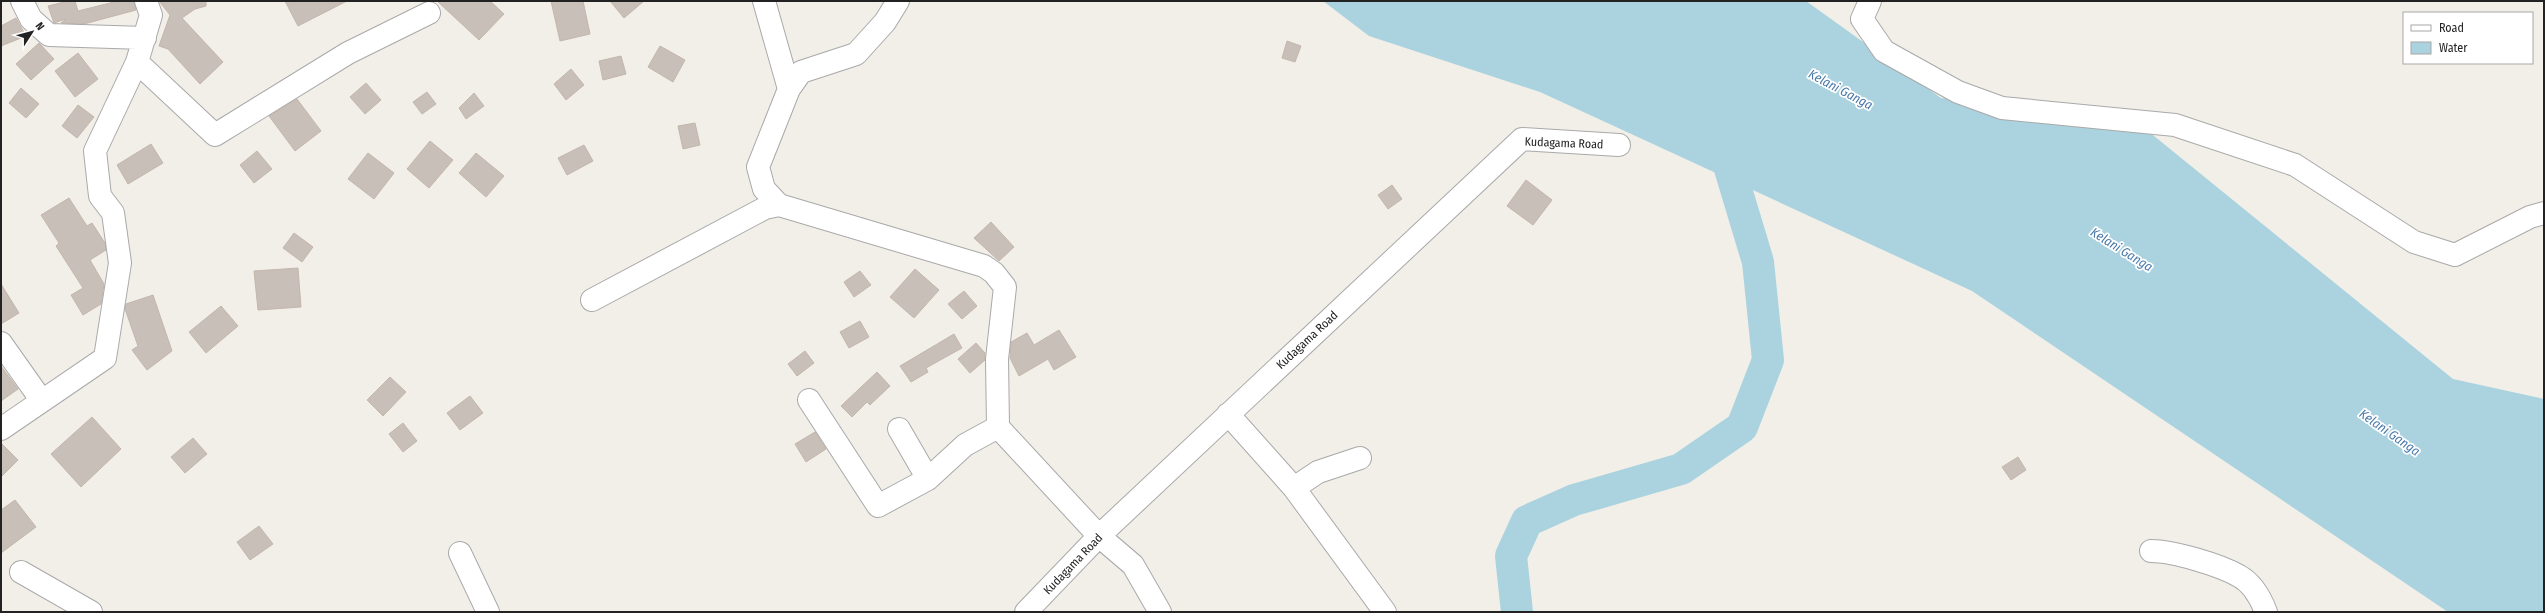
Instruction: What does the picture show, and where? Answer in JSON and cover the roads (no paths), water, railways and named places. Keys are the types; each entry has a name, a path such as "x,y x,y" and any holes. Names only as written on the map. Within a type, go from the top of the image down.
{"street":[{"path":"22,1 31,19 49,35 145,38"},
{"path":"1,430 105,358 120,263 113,213 100,196 95,151 137,62 151,15 146,1"},
{"path":"764,1 789,89"},
{"path":"778,205 764,189 758,167 789,89 801,72 856,54 885,22 898,1"},
{"path":"1870,1 1862,19 1884,51 1958,92 2002,108 2175,125 2295,166 2414,242 2455,255 2530,217 2544,214"},
{"path":"137,62 215,135 348,52 429,13"},
{"name":"Kudagama Road","path":"1026,612 1099,536 1522,139 1619,146"},
{"path":"592,300 765,208 778,205 984,266 994,273 1004,287 997,359 998,427 1099,536 1133,565 1160,612"},
{"path":"1,343 42,401"},
{"path":"809,400 878,506 928,479 965,445 998,427"},
{"path":"1228,414 1294,488 1385,612"},
{"path":"899,428 928,479"},
{"path":"1294,488 1318,472 1360,458"},
{"path":"2151,551 2170,551 2240,576 2260,598 2266,612"},
{"path":"460,553 488,612"},
{"path":"21,572 91,612"}],"water":[{"name":"Kelani Ganga","path":"1323,1 1806,1 1941,98 2127,114 2453,379 2544,399 2544,612 2448,612 1972,291 1540,92 1369,36"}],"waterway":[{"path":"1517,612 1511,556 1527,521 1574,500 1681,469 1742,427 1768,360 1758,262 1721,139"}]}
